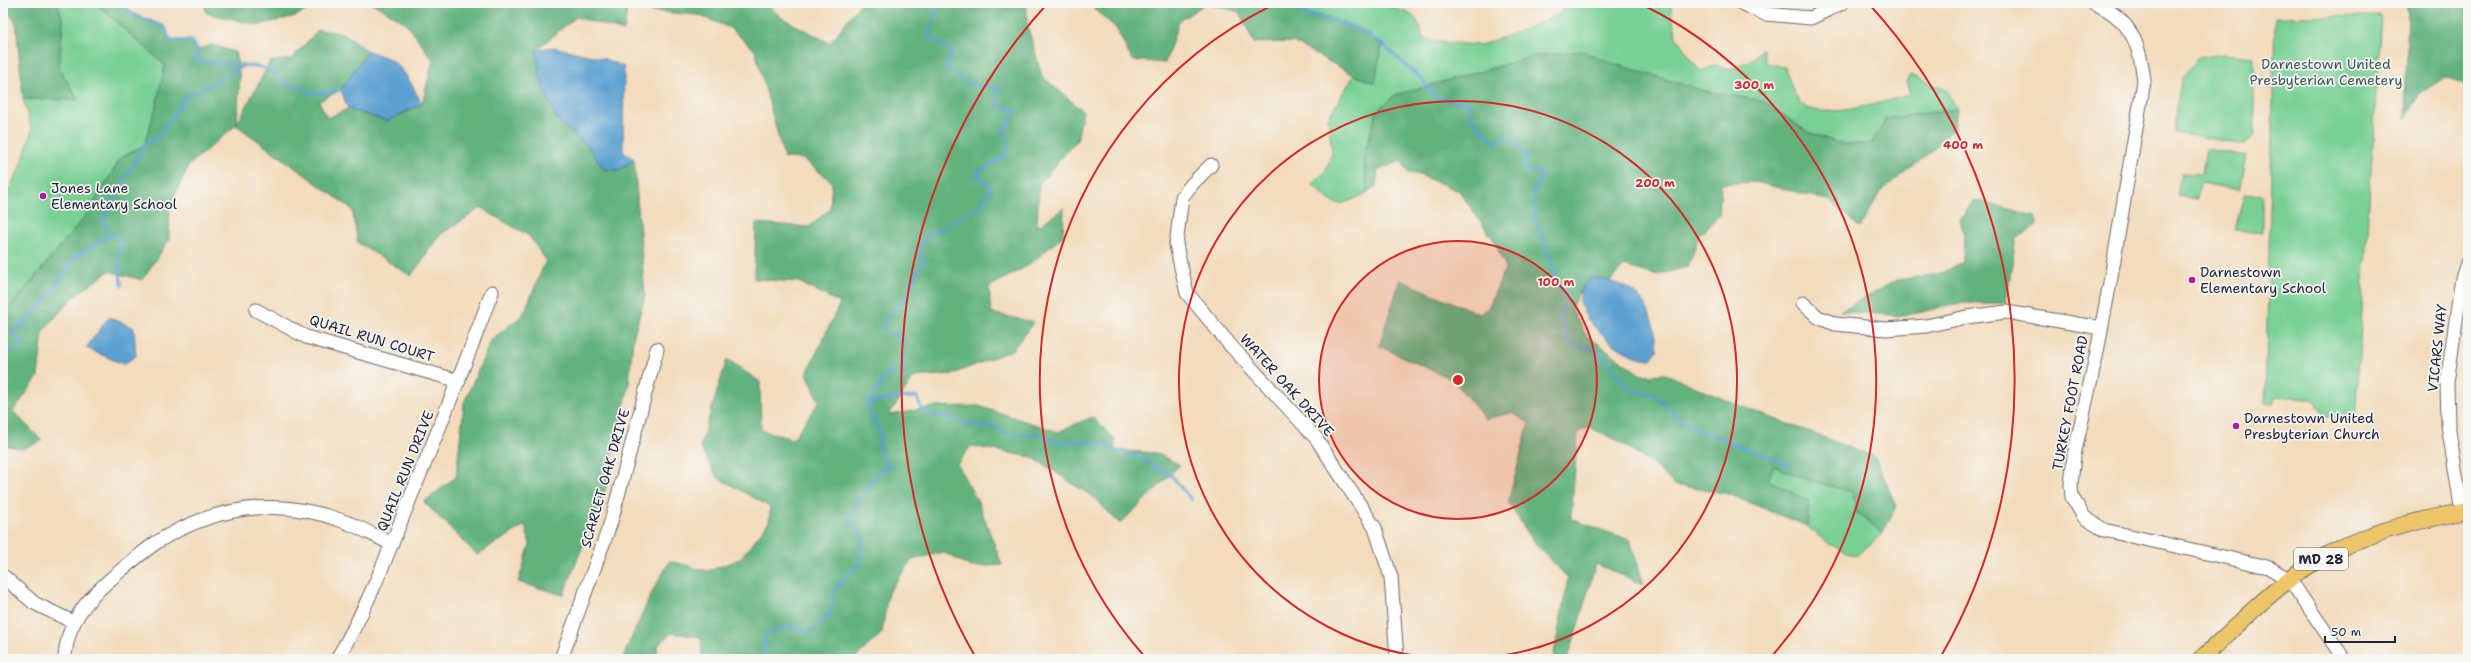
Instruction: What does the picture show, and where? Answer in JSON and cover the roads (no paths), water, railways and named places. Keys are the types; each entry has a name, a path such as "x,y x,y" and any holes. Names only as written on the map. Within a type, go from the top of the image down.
{"main road":[{"name":"MD 28","path":"2201,659 2310,564 2348,544 2419,520 2465,511"}],"street":[{"path":"1741,3 1765,14 1811,18 1842,3"},
{"name":"TURKEY FOOT ROAD","path":"2094,3 2106,8 2126,25 2134,36 2141,55 2144,81 2101,328 2074,454 2071,484 2072,496 2084,517 2104,530 2268,568 2290,580 2344,659"},
{"name":"WATER OAK DRIVE","path":"1211,165 1192,184 1182,197 1176,245 1188,293 1231,346 1316,438 1375,528 1391,577 1396,659"},
{"name":"VICARS WAY","path":"2465,511 2448,425 2447,383 2462,278 2468,261"},
{"name":"QUAIL RUN DRIVE","path":"337,659 348,641 392,544 459,381 492,292"},
{"path":"1803,303 1818,317 1836,324 1886,329 1926,326 1967,317 2006,312 2101,328"},
{"name":"QUAIL RUN COURT","path":"256,310 306,337 459,381"},
{"name":"SCARLET OAK DRIVE","path":"561,659 611,522 657,349"},
{"path":"65,659 73,622 93,594 156,543 186,525 231,510 279,506 310,511 341,520 392,544"},
{"path":"3,576 34,603 73,622"}],"water":[{"path":"553,47 605,59 624,67 623,152 634,159 620,170 604,169 589,148 557,119 541,82 536,50"},
{"path":"368,51 389,59 396,64 407,76 422,104 387,121 348,109 341,90"},
{"path":"1592,278 1609,281 1622,286 1633,291 1641,299 1652,319 1658,349 1651,359 1641,358 1619,348 1598,331 1583,312 1580,302 1582,286"},
{"path":"109,317 134,328 136,356 123,364 86,348"}],"waterway":[{"path":"120,3 133,14 165,27 170,40 192,41 198,50 195,60 256,66 276,73 286,83 304,89 310,93 327,93 341,90"},
{"path":"763,659 766,634 789,626 809,632 829,616 835,589 860,563 863,537 849,517 880,469 890,468 879,450 880,434 867,404 889,373 903,372 904,340 884,331 884,321 906,298 924,259 917,251 928,235 978,209 991,188 976,173 1004,157 1009,146 1003,131 1017,111 998,106 999,87 968,84 946,68 953,52 928,36 940,3"},
{"path":"1290,3 1303,14 1327,18 1361,30 1382,44 1423,80 1431,92 1436,96 1470,104 1469,115 1495,143 1506,135 1514,141 1526,157 1522,169 1543,175 1534,189 1535,219 1553,266 1555,286 1567,295 1561,319 1570,343 1590,348 1600,353 1607,359 1622,380 1630,388 1636,391 1656,395 1683,424 1790,465"},
{"path":"3,357 23,346 13,332 34,314 79,254 112,234 102,221 144,145 160,136 184,98 242,67"},
{"path":"112,234 122,240 118,265 122,286"},
{"path":"867,404 893,398 917,397 921,408 932,415 947,417 967,425 999,427 1006,434 1040,434 1055,442 1098,442 1121,453 1138,457 1173,477 1191,500"}],"place":[{"name":"Jones Lane Elementary School","path":"43,196"},
{"name":"Darnestown Elementary School","path":"2192,280"},
{"name":"Darnestown United Presbyterian Church","path":"2236,426"}],"park label":[{"name":"Darnestown United Presbyterian Cemetery","path":"2326,72"}]}
